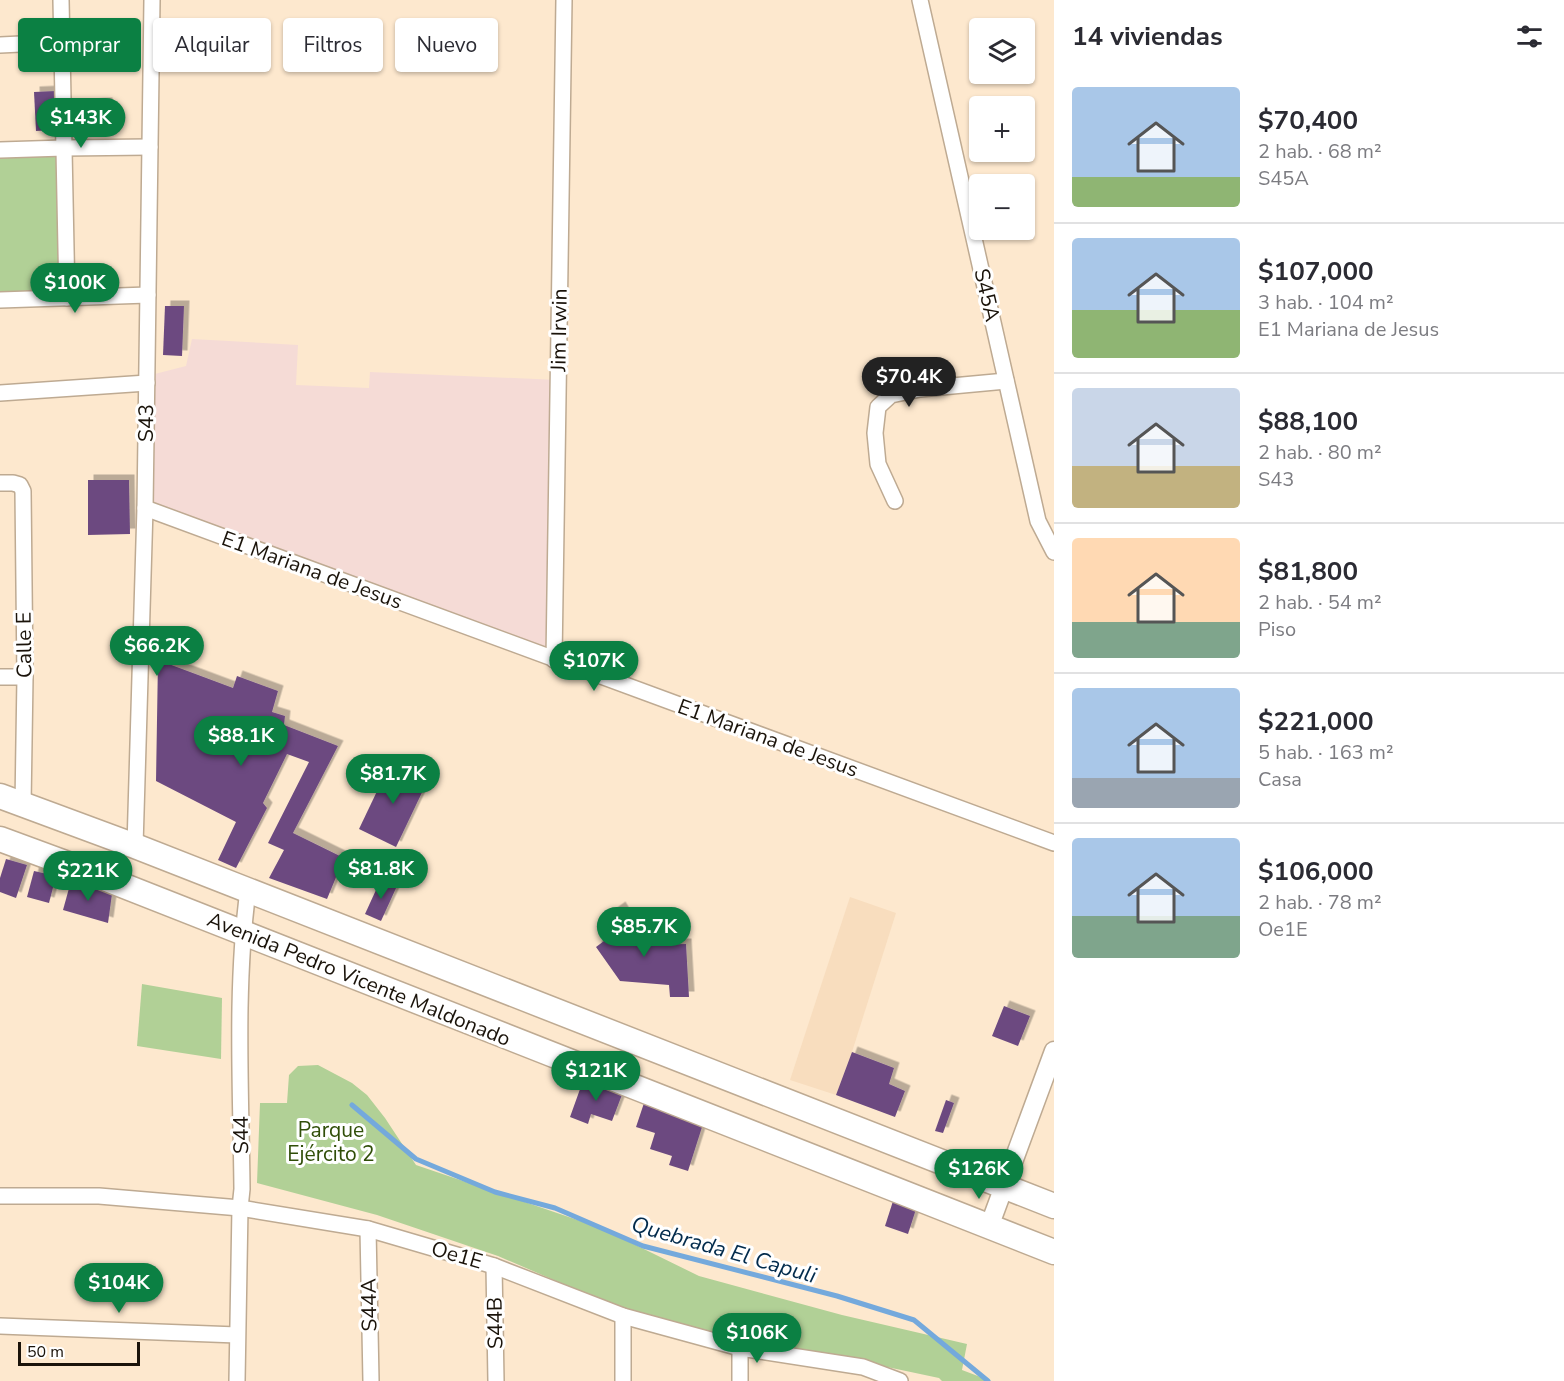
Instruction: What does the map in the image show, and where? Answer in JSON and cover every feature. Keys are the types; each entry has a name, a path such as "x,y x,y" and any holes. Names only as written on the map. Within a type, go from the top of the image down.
{"main road":[{"name":"Avenida Pedro Vicente Maldonado","path":"0,796 135,846 1054,1206"},
{"name":"Avenida Pedro Vicente Maldonado","path":"0,839 1054,1252"}],"street":[{"path":"61,0 61,18"},
{"name":"S43","path":"135,846 145,508 152,0"},
{"name":"Jim Irwin","path":"554,660 564,0"},
{"name":"S45A","path":"920,0 1038,521 1054,552"},
{"path":"0,45 18,44"},
{"path":"63,72 67,298"},
{"path":"0,150 150,147"},
{"path":"0,300 148,295"},
{"path":"895,501 878,464 875,434 878,407 891,395 920,389 1006,381"},
{"path":"0,393 147,383"},
{"name":"Calle E","path":"0,483 20,485 22,491 25,677 23,805"},
{"name":"E1 Mariana de Jesus","path":"145,508 1054,843"},
{"path":"0,677 25,677"},
{"name":"S44","path":"237,1381 242,1189 239,997 248,890"},
{"path":"989,1227 1003,1186 1047,1087 1054,1052"},
{"name":"Oe1E","path":"0,1196 99,1196 240,1208 368,1229 494,1266 623,1316 740,1348 900,1381"},
{"name":"S44A","path":"368,1229 371,1381"},
{"name":"S44B","path":"494,1266 496,1381"},
{"path":"622,1381 623,1316"},
{"path":"0,1326 237,1335"},
{"path":"740,1348 740,1381"}],"shaded area":[{"path":"192,339 298,345 296,385 369,388 370,372 558,380 554,660 145,508 147,376 186,366"},
{"path":"850,897 896,913 836,1095 790,1080"}],"green space":[{"path":"58,153 59,298 0,297 0,155"},
{"path":"142,984 222,998 221,1059 137,1046"},
{"name":"Parque Ejército 2","path":"318,1065 352,1083 367,1095 416,1165 601,1228 699,1276 842,1315 967,1344 962,1370 991,1381 942,1381 939,1378 744,1339 626,1311 498,1256 377,1215 257,1183 260,1103 287,1103 289,1075 298,1066"}],"building":[{"path":"56,91 58,124 52,130 36,131 34,92"},
{"path":"107,103 108,124 78,126 77,105"},
{"path":"165,306 184,306 182,356 163,355"},
{"path":"88,480 129,480 130,534 88,535"},
{"path":"158,660 233,688 237,676 278,691 272,712 285,716 284,725 338,746 293,833 344,858 327,899 269,878 284,850 268,843 309,762 287,754 263,803 267,808 236,868 218,860 236,822 156,781"},
{"path":"390,764 427,782 396,847 359,829"},
{"path":"6,859 27,865 16,898 0,892 0,878"},
{"path":"34,871 56,876 49,903 27,897"},
{"path":"381,879 397,886 381,921 365,914"},
{"path":"71,881 112,894 108,923 63,910"},
{"path":"620,907 642,945 686,944 689,997 670,997 669,985 620,981 596,947 612,935 602,920"},
{"path":"1004,1006 1030,1016 1018,1046 992,1036"},
{"path":"852,1052 894,1068 889,1084 905,1091 895,1117 836,1095"},
{"path":"584,1078 623,1092 612,1121 591,1114 588,1124 570,1117"},
{"path":"946,1100 954,1103 943,1133 935,1131"},
{"path":"644,1103 703,1124 688,1171 669,1165 672,1156 650,1149 655,1133 636,1127"},
{"path":"894,1198 917,1206 908,1234 885,1226"}],"waterway":[{"name":"Quebrada El Capuli","path":"352,1105 416,1159 495,1192 555,1208 643,1246 837,1296 914,1320 988,1381"}]}
